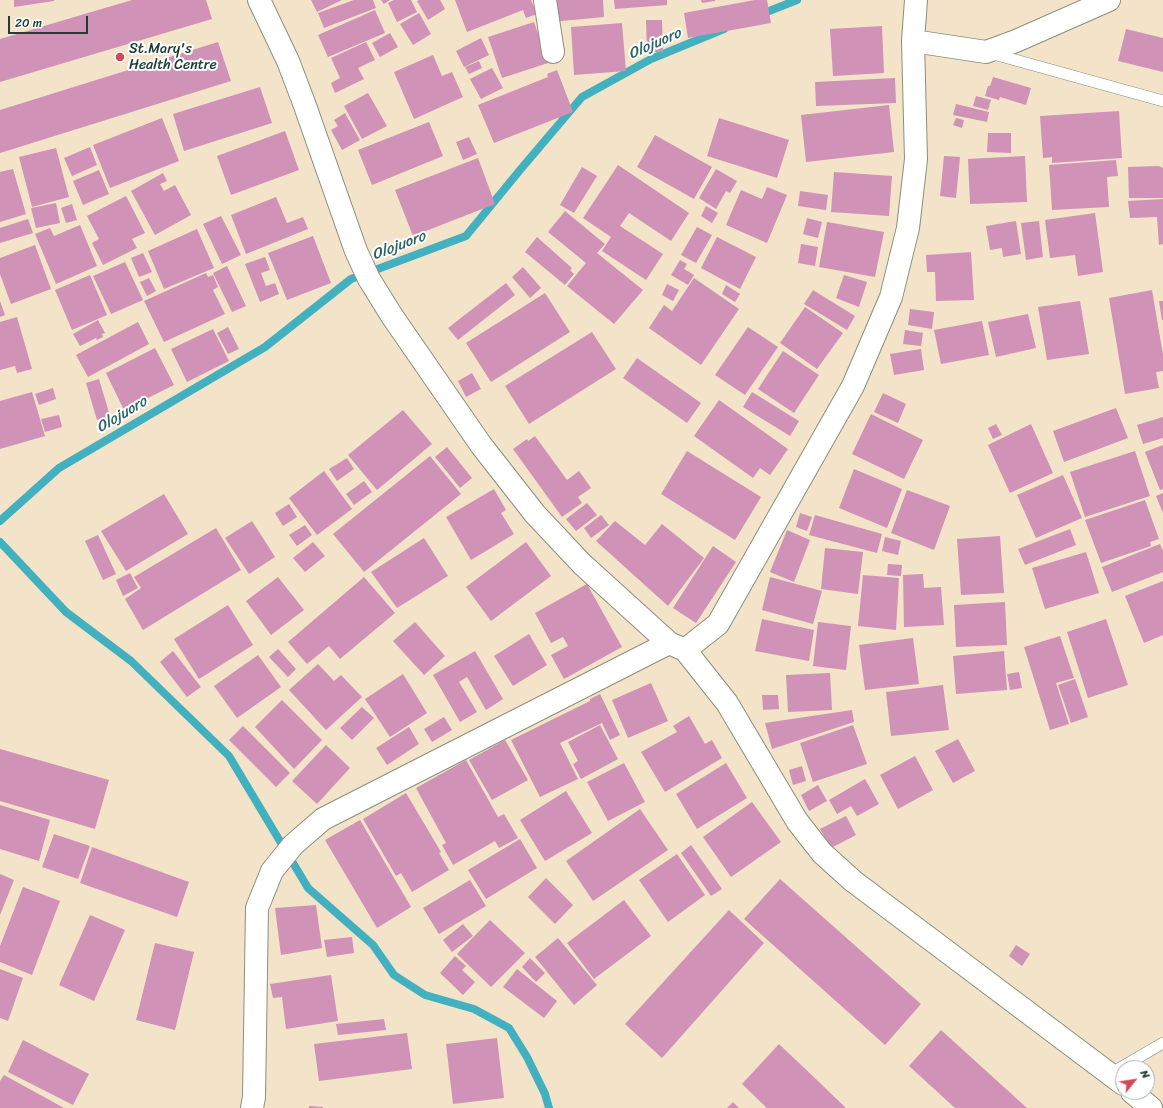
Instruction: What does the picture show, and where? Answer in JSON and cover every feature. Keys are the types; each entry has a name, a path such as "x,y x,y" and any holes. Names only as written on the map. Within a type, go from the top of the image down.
{"street":[{"path":"259,0 288,61 356,251 369,278 392,316 481,445 535,514 582,564 677,646 726,703 797,821 822,853 853,881 1115,1078"},
{"path":"545,0 553,52"},
{"path":"913,40 986,52 1016,41 1110,0"},
{"path":"252,1108 254,1089 257,908 272,872 293,845 323,819 677,646 718,624 853,386 891,298 908,228 916,160 913,40 916,4"},
{"path":"1142,1100 1151,1108"}],"lane":[{"path":"986,52 1163,100"},
{"path":"1141,1060 1163,1043"}],"building":[{"path":"14,0 54,0 54,1 14,7"},
{"path":"132,0 206,0 212,19 0,82 0,39"},
{"path":"311,0 342,0 317,12"},
{"path":"354,0 373,0 376,8 324,28 318,13"},
{"path":"381,0 390,0 384,4"},
{"path":"394,0 411,0 417,12 397,22 388,3"},
{"path":"440,0 445,9 428,20 417,1"},
{"path":"455,0 531,0 537,14 526,18 523,10 467,32"},
{"path":"549,0 603,0 604,17 551,22"},
{"path":"614,0 667,0 667,5 615,9"},
{"path":"701,0 715,0 715,1 702,3"},
{"path":"755,0 767,0 771,23 688,38 684,13"},
{"path":"375,10 385,33 328,57 318,35"},
{"path":"419,13 431,34 413,45 400,24"},
{"path":"646,20 662,20 663,52 647,52"},
{"path":"534,22 548,63 502,78 488,37"},
{"path":"622,23 626,71 574,75 571,27"},
{"path":"882,26 884,73 833,76 830,29"},
{"path":"1126,29 1163,38 1163,72 1118,61"},
{"path":"390,33 398,47 380,57 372,43"},
{"path":"481,38 489,55 464,67 456,51"},
{"path":"218,42 231,81 0,153 0,110"},
{"path":"366,42 375,60 358,68 364,79 335,93 331,83 340,78 331,58"},
{"path":"433,55 442,76 452,72 463,97 414,119 394,72"},
{"path":"479,61 482,68 469,74 465,67"},
{"path":"492,68 503,88 481,99 470,79"},
{"path":"557,70 573,112 494,143 478,105 548,77 547,74"},
{"path":"993,77 1031,88 1026,105 1000,97 999,100 985,96"},
{"path":"895,78 896,103 816,106 815,82"},
{"path":"260,87 272,123 184,151 173,114"},
{"path":"368,93 387,126 362,139 344,106"},
{"path":"976,96 991,100 988,110 973,106"},
{"path":"956,104 989,112 987,122 953,115"},
{"path":"889,105 894,152 806,162 801,115"},
{"path":"1119,111 1122,158 1052,163 1052,157 1043,158 1040,116"},
{"path":"345,113 360,140 342,150 331,130 338,126 334,120"},
{"path":"162,118 179,161 110,188 93,145"},
{"path":"719,118 789,140 777,178 707,156"},
{"path":"956,118 964,120 962,128 953,125"},
{"path":"429,122 443,156 372,185 358,150"},
{"path":"285,131 299,170 231,195 217,156"},
{"path":"988,133 1011,133 1011,153 987,152"},
{"path":"655,135 712,167 694,199 637,167"},
{"path":"469,137 477,154 463,160 456,142"},
{"path":"90,147 97,165 72,176 64,158"},
{"path":"56,148 69,197 32,207 19,157"},
{"path":"944,156 960,157 956,198 940,196"},
{"path":"1025,156 1027,202 970,204 968,159"},
{"path":"478,158 495,204 413,236 395,190"},
{"path":"1116,160 1118,176 1107,177 1109,207 1052,210 1049,165"},
{"path":"618,165 689,213 671,241 629,213 620,226 663,254 646,280 602,251 611,237 583,218"},
{"path":"1159,166 1163,168 1163,198 1129,198 1128,167"},
{"path":"582,167 597,176 574,213 560,205"},
{"path":"13,169 26,214 0,222 0,172"},
{"path":"716,169 737,181 730,193 726,191 716,209 699,198"},
{"path":"99,170 109,194 83,205 73,181"},
{"path":"834,172 892,176 889,216 831,212"},
{"path":"163,173 167,181 160,184 164,191 175,185 191,215 155,235 131,191"},
{"path":"767,187 787,195 767,243 726,225 741,190 762,199"},
{"path":"800,191 828,195 826,210 798,206"},
{"path":"126,196 145,233 132,239 137,248 103,265 92,243 99,239 87,216"},
{"path":"276,197 287,223 303,217 308,229 246,254 231,215"},
{"path":"1163,199 1163,244 1159,245 1157,217 1130,218 1128,201"},
{"path":"56,203 60,223 36,228 31,208"},
{"path":"72,204 77,220 66,223 61,208"},
{"path":"706,206 718,213 712,223 701,216"},
{"path":"565,211 605,244 597,253 643,290 614,324 567,286 586,263 548,232"},
{"path":"1095,213 1103,272 1078,276 1075,255 1050,258 1045,220"},
{"path":"221,216 241,255 222,264 203,224"},
{"path":"807,218 822,222 818,238 803,234"},
{"path":"28,219 33,233 0,243 0,228"},
{"path":"1016,221 1021,254 1003,257 1002,248 990,250 986,226"},
{"path":"1039,221 1043,257 1026,260 1021,223"},
{"path":"827,222 884,232 875,277 819,267"},
{"path":"80,225 97,266 56,284 35,234 50,228 54,236"},
{"path":"697,227 712,235 696,263 681,255"},
{"path":"197,229 214,268 164,289 148,251"},
{"path":"313,236 331,283 287,300 268,253"},
{"path":"537,237 572,268 570,270 574,274 565,285 525,252"},
{"path":"717,237 756,257 740,289 701,268"},
{"path":"801,244 818,247 815,266 798,263"},
{"path":"35,245 51,289 11,304 0,274 0,258"},
{"path":"971,252 974,300 936,301 935,272 927,272 926,255"},
{"path":"143,253 152,272 139,277 131,258"},
{"path":"265,257 270,270 261,273 266,286 275,283 279,294 260,302 245,264"},
{"path":"680,260 687,264 684,269 694,275 688,285 671,275"},
{"path":"125,262 143,300 111,314 93,276"},
{"path":"227,266 246,306 232,312 213,273"},
{"path":"523,267 541,288 530,298 512,277"},
{"path":"206,273 208,277 213,275 218,287 213,290 225,314 164,342 144,301"},
{"path":"90,275 107,315 72,330 55,290"},
{"path":"844,275 867,282 859,307 836,298"},
{"path":"149,278 156,291 147,296 140,282"},
{"path":"694,278 739,309 701,365 649,328 664,305 672,311"},
{"path":"506,283 515,295 458,340 448,328"},
{"path":"667,284 679,290 673,301 662,295"},
{"path":"726,285 740,294 735,302 722,294"},
{"path":"813,290 855,316 847,330 804,304"},
{"path":"1152,290 1163,355 1163,371 1156,372 1159,388 1125,394 1109,298"},
{"path":"545,293 570,332 491,382 466,343"},
{"path":"0,301 5,315 0,317"},
{"path":"1080,301 1089,354 1047,360 1038,307"},
{"path":"1159,301 1163,301 1163,320 1162,320"},
{"path":"805,307 843,333 817,369 780,343"},
{"path":"910,309 934,312 932,329 908,325"},
{"path":"1028,314 1036,348 996,357 988,322"},
{"path":"17,317 32,369 17,373 15,366 0,370 0,322"},
{"path":"98,320 105,333 102,334 103,337 97,340 96,338 80,346 73,334"},
{"path":"982,321 989,355 941,364 934,330"},
{"path":"138,322 149,344 88,377 76,355"},
{"path":"228,327 239,349 228,354 217,333"},
{"path":"748,327 778,347 745,395 715,375"},
{"path":"213,329 229,361 187,382 171,349"},
{"path":"905,330 923,333 921,346 903,344"},
{"path":"592,332 616,369 529,424 505,386"},
{"path":"155,348 174,385 124,410 106,373"},
{"path":"921,349 924,370 894,375 890,354"},
{"path":"783,351 819,375 794,413 758,389"},
{"path":"637,358 701,403 687,423 623,378"},
{"path":"472,373 481,389 466,397 458,381"},
{"path":"99,379 110,416 97,420 86,383"},
{"path":"53,388 56,399 39,405 35,394"},
{"path":"32,392 45,436 0,449 0,401"},
{"path":"752,392 799,421 790,436 743,407"},
{"path":"883,393 906,404 898,423 874,412"},
{"path":"719,400 788,449 770,475 760,468 753,478 694,436"},
{"path":"1116,408 1128,438 1064,462 1053,431"},
{"path":"403,410 432,444 377,490 348,455"},
{"path":"871,414 923,440 904,479 852,454"},
{"path":"59,415 62,427 45,432 41,419"},
{"path":"1163,417 1163,438 1143,444 1137,425"},
{"path":"996,424 1002,435 993,439 988,428"},
{"path":"1031,424 1053,473 1010,493 988,445"},
{"path":"535,436 567,480 579,471 591,488 578,497 582,503 562,517 513,449 527,439 528,441"},
{"path":"1163,445 1163,489 1160,490 1145,452"},
{"path":"447,447 472,478 460,488 435,457"},
{"path":"687,451 761,497 735,540 661,494"},
{"path":"1135,451 1150,496 1085,517 1070,472"},
{"path":"430,456 461,494 364,572 333,534"},
{"path":"347,458 354,469 337,481 329,469"},
{"path":"854,469 902,489 887,528 839,508"},
{"path":"324,471 352,509 317,535 289,498"},
{"path":"1063,475 1082,518 1036,538 1017,495"},
{"path":"364,481 372,492 354,505 346,494"},
{"path":"494,489 506,510 501,513 514,534 471,560 446,517"},
{"path":"907,490 950,506 934,550 891,533"},
{"path":"1163,493 1163,513 1156,496"},
{"path":"164,494 188,534 126,571 101,531"},
{"path":"1145,500 1159,539 1150,542 1151,546 1101,563 1085,520"},
{"path":"587,503 597,515 576,531 566,519"},
{"path":"289,504 297,517 283,526 275,513"},
{"path":"800,513 812,517 807,531 796,527"},
{"path":"601,515 609,525 591,538 584,528"},
{"path":"815,515 882,534 877,553 809,535"},
{"path":"252,521 275,557 249,574 225,538"},
{"path":"615,521 645,545 662,524 704,558 668,606 596,541"},
{"path":"305,525 312,535 297,546 289,535"},
{"path":"216,528 241,570 143,630 125,599 141,588 134,577"},
{"path":"1070,529 1076,545 1025,565 1018,549"},
{"path":"787,530 810,540 794,582 770,572"},
{"path":"98,535 116,574 103,580 85,541"},
{"path":"1000,536 1004,593 961,595 957,539"},
{"path":"885,537 901,541 898,555 882,551"},
{"path":"424,538 448,576 397,608 371,572"},
{"path":"313,542 325,556 305,572 293,558"},
{"path":"526,542 551,576 491,621 466,587"},
{"path":"1160,544 1163,551 1163,572 1112,592 1102,567"},
{"path":"713,546 736,562 696,623 673,608"},
{"path":"825,548 863,552 858,594 821,589"},
{"path":"1086,552 1099,593 1045,609 1032,568"},
{"path":"888,564 902,565 901,576 887,575"},
{"path":"130,573 138,588 123,596 116,580"},
{"path":"923,574 924,588 941,587 944,625 904,627 903,575"},
{"path":"863,575 899,578 896,630 858,626"},
{"path":"278,577 304,610 271,635 246,601"},
{"path":"364,577 395,613 340,659 329,646 307,664 288,642"},
{"path":"770,577 822,591 813,624 762,610"},
{"path":"1163,581 1163,635 1144,643 1125,596"},
{"path":"587,584 622,647 564,679 551,655 568,646 563,637 551,643 535,613"},
{"path":"1005,602 1007,645 956,647 954,605"},
{"path":"228,605 253,645 199,679 174,639"},
{"path":"762,619 814,630 809,661 755,651"},
{"path":"1106,619 1128,685 1088,698 1067,632"},
{"path":"415,622 445,656 424,675 393,641"},
{"path":"818,622 851,626 846,670 813,666"},
{"path":"529,634 547,665 513,686 494,656"},
{"path":"1060,636 1074,678 1056,683 1069,724 1050,730 1024,647"},
{"path":"913,638 919,684 865,690 859,645"},
{"path":"278,649 296,669 288,677 269,657"},
{"path":"173,651 201,687 187,697 160,662"},
{"path":"475,651 503,699 486,710 467,677 459,682 477,712 460,722 433,675"},
{"path":"1004,651 1007,690 956,694 953,656"},
{"path":"258,655 281,687 237,718 214,686"},
{"path":"318,664 334,681 341,675 362,697 326,730 289,690"},
{"path":"1019,672 1022,688 1010,690 1007,674"},
{"path":"830,673 832,710 788,712 786,675"},
{"path":"403,674 427,713 390,737 365,699"},
{"path":"1075,679 1088,717 1071,723 1058,685"},
{"path":"651,683 668,721 628,738 612,700"},
{"path":"943,685 949,730 891,736 886,692"},
{"path":"600,694 620,735 610,740 602,723 560,743 578,779 540,797 511,740 590,701 590,699"},
{"path":"762,695 778,695 779,709 763,710"},
{"path":"282,700 322,740 294,769 255,727"},
{"path":"362,707 374,718 352,740 340,728"},
{"path":"852,710 854,722 772,749 765,723"},
{"path":"689,716 705,744 712,740 722,758 665,792 641,752 677,732 673,726"},
{"path":"444,717 452,730 432,742 424,729"},
{"path":"600,725 618,759 581,779 573,764 578,761 568,742"},
{"path":"853,725 867,764 813,782 800,743"},
{"path":"243,726 290,773 276,787 229,740"},
{"path":"409,727 419,744 387,765 376,748"},
{"path":"958,739 975,771 953,783 935,751"},
{"path":"505,740 528,780 492,800 469,760"},
{"path":"326,745 350,768 317,804 292,781"},
{"path":"0,749 109,780 95,829 0,801"},
{"path":"915,756 933,790 898,809 880,775"},
{"path":"466,760 498,817 504,814 518,838 499,848 495,841 453,865 442,845 446,843 416,788"},
{"path":"624,763 645,802 608,821 587,782"},
{"path":"726,763 747,798 697,829 676,794"},
{"path":"802,766 806,781 793,785 789,770"},
{"path":"865,779 879,804 857,816 851,806 837,814 829,800"},
{"path":"818,785 827,801 809,811 801,795"},
{"path":"566,791 592,833 545,861 520,820"},
{"path":"406,793 441,852 439,853 449,870 412,892 401,873 396,876 363,819"},
{"path":"752,802 781,842 731,877 703,837"},
{"path":"0,805 50,820 39,861 0,849"},
{"path":"640,809 668,850 593,901 566,861"},
{"path":"846,816 856,835 831,848 820,829"},
{"path":"360,820 411,907 377,928 325,840"},
{"path":"54,834 90,846 78,879 42,867"},
{"path":"520,839 537,868 486,899 468,870"},
{"path":"691,845 722,889 711,896 681,853"},
{"path":"92,847 189,882 177,917 80,883"},
{"path":"677,854 705,895 668,922 639,880"},
{"path":"0,874 14,880 0,915"},
{"path":"546,878 573,905 555,924 528,897"},
{"path":"780,879 921,1004 885,1045 744,919"},
{"path":"470,880 486,906 439,934 423,908"},
{"path":"23,887 60,901 32,975 0,962 0,946"},
{"path":"624,900 651,936 594,979 567,943"},
{"path":"316,905 322,948 281,955 275,908"},
{"path":"729,910 764,943 662,1058 625,1024"},
{"path":"90,915 125,930 94,1001 59,985"},
{"path":"490,920 525,953 491,987 457,954"},
{"path":"463,924 473,936 452,952 443,940"},
{"path":"352,937 354,953 327,957 324,940"},
{"path":"558,938 597,985 574,1005 535,957"},
{"path":"155,943 194,952 175,1030 136,1020"},
{"path":"1016,945 1030,954 1022,966 1009,956"},
{"path":"455,956 466,966 462,970 475,982 463,995 440,973"},
{"path":"530,958 545,973 536,982 522,967"},
{"path":"0,969 23,978 8,1021 0,1018"},
{"path":"517,969 557,1001 544,1018 503,987"},
{"path":"331,975 338,1021 286,1029 282,997 273,998 270,984"},
{"path":"384,1019 386,1030 338,1035 336,1024"},
{"path":"941,1030 1027,1108 955,1108 909,1066"},
{"path":"407,1033 412,1069 319,1081 314,1044"},
{"path":"497,1038 504,1098 453,1104 446,1044"},
{"path":"23,1040 89,1074 73,1105 8,1072"},
{"path":"779,1044 846,1108 767,1108 742,1084"},
{"path":"4,1075 64,1108 0,1108 0,1081"},
{"path":"733,1102 739,1108 727,1108"},
{"path":"309,1106 323,1107 323,1108 309,1108"}],"waterway":[{"name":"Olojuoro","path":"759,15 797,0"},
{"name":"Olojuoro","path":"0,521 59,468 265,347 351,279 466,236 582,97 651,59 724,29"},
{"path":"0,542 66,612 131,661 229,756 308,888 373,945 394,975 425,995 474,1009 509,1028 527,1057 545,1094 549,1108"}],"place":[{"name":"St.Mary's Health Centre","path":"120,57"}]}
